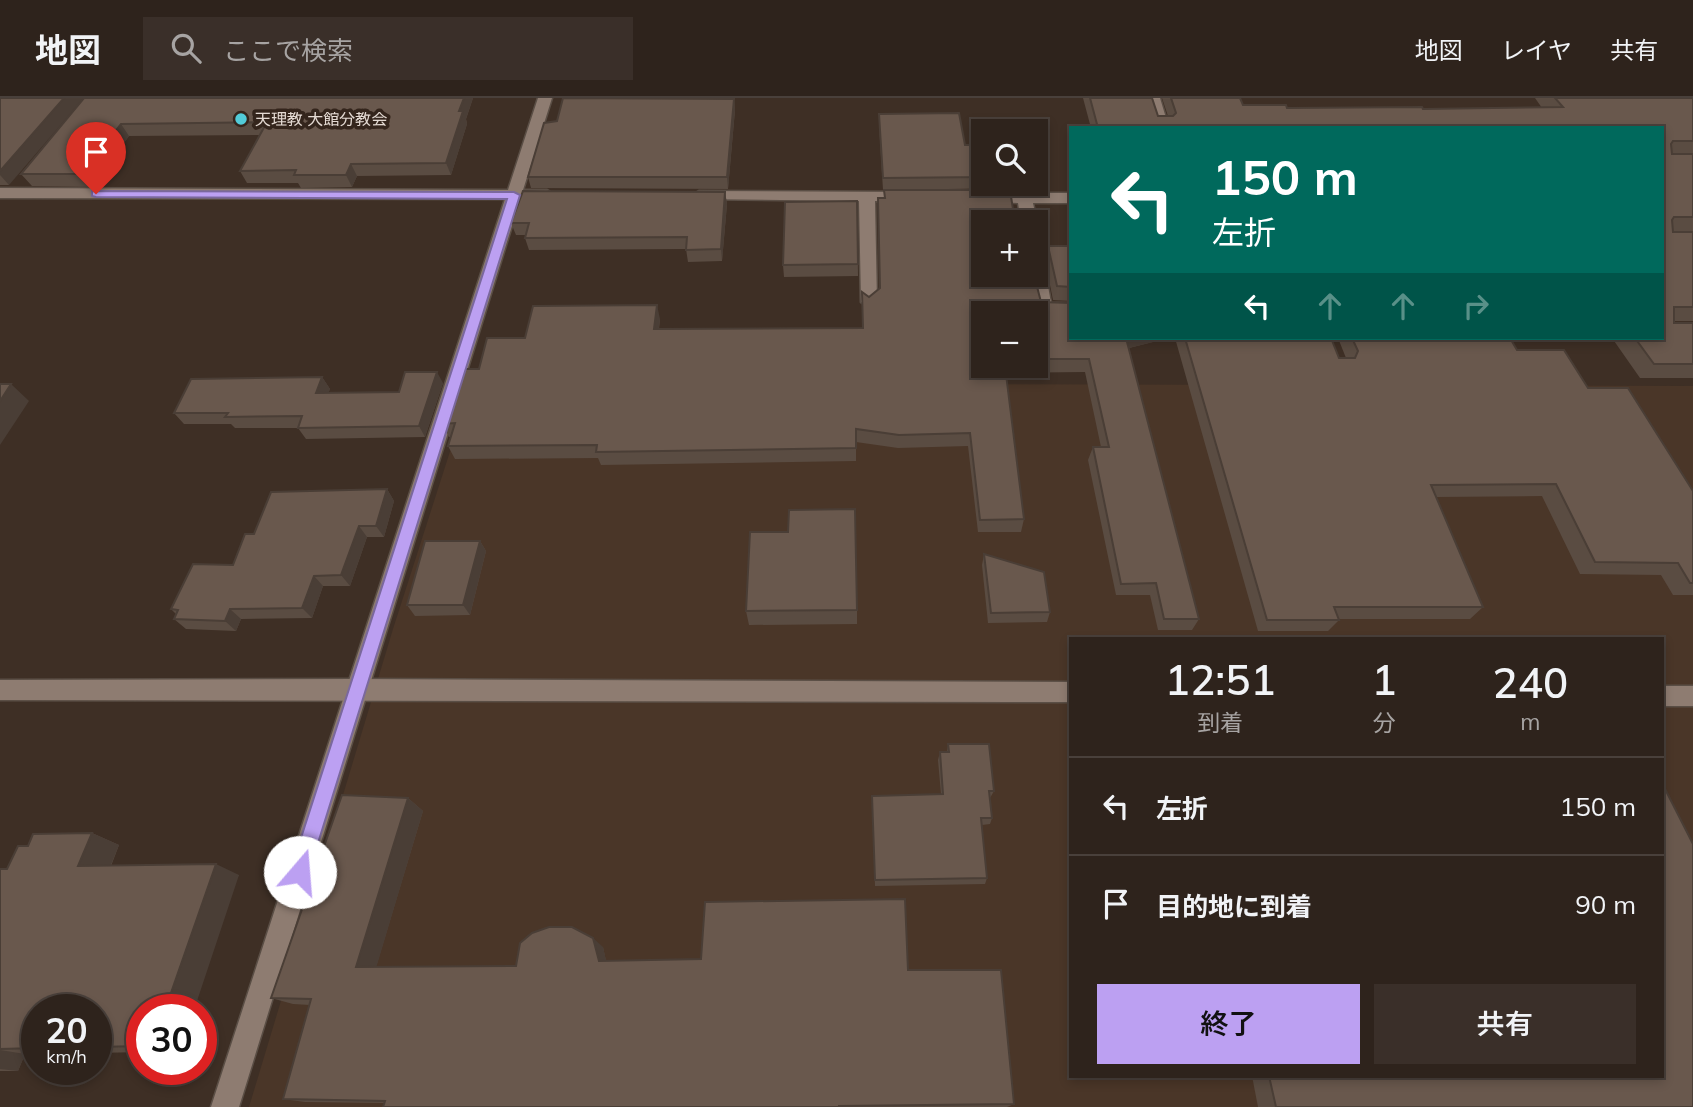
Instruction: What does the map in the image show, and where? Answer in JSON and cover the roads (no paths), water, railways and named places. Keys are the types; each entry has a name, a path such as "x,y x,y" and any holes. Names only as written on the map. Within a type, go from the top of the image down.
{"street":[{"path":"226,1107 545,98"},
{"path":"1153,98 1161,126"},
{"path":"11,190 569,195"},
{"path":"677,196 933,197"},
{"path":"867,197 869,302"},
{"path":"972,198 1069,198"},
{"path":"1025,198 1027,210"},
{"path":"1040,287 1044,309 1069,309"},
{"path":"0,690 1069,692"},
{"path":"1664,696 1693,696"}],"place":[{"name":"天理教 大館分教会","path":"241,119"}]}
